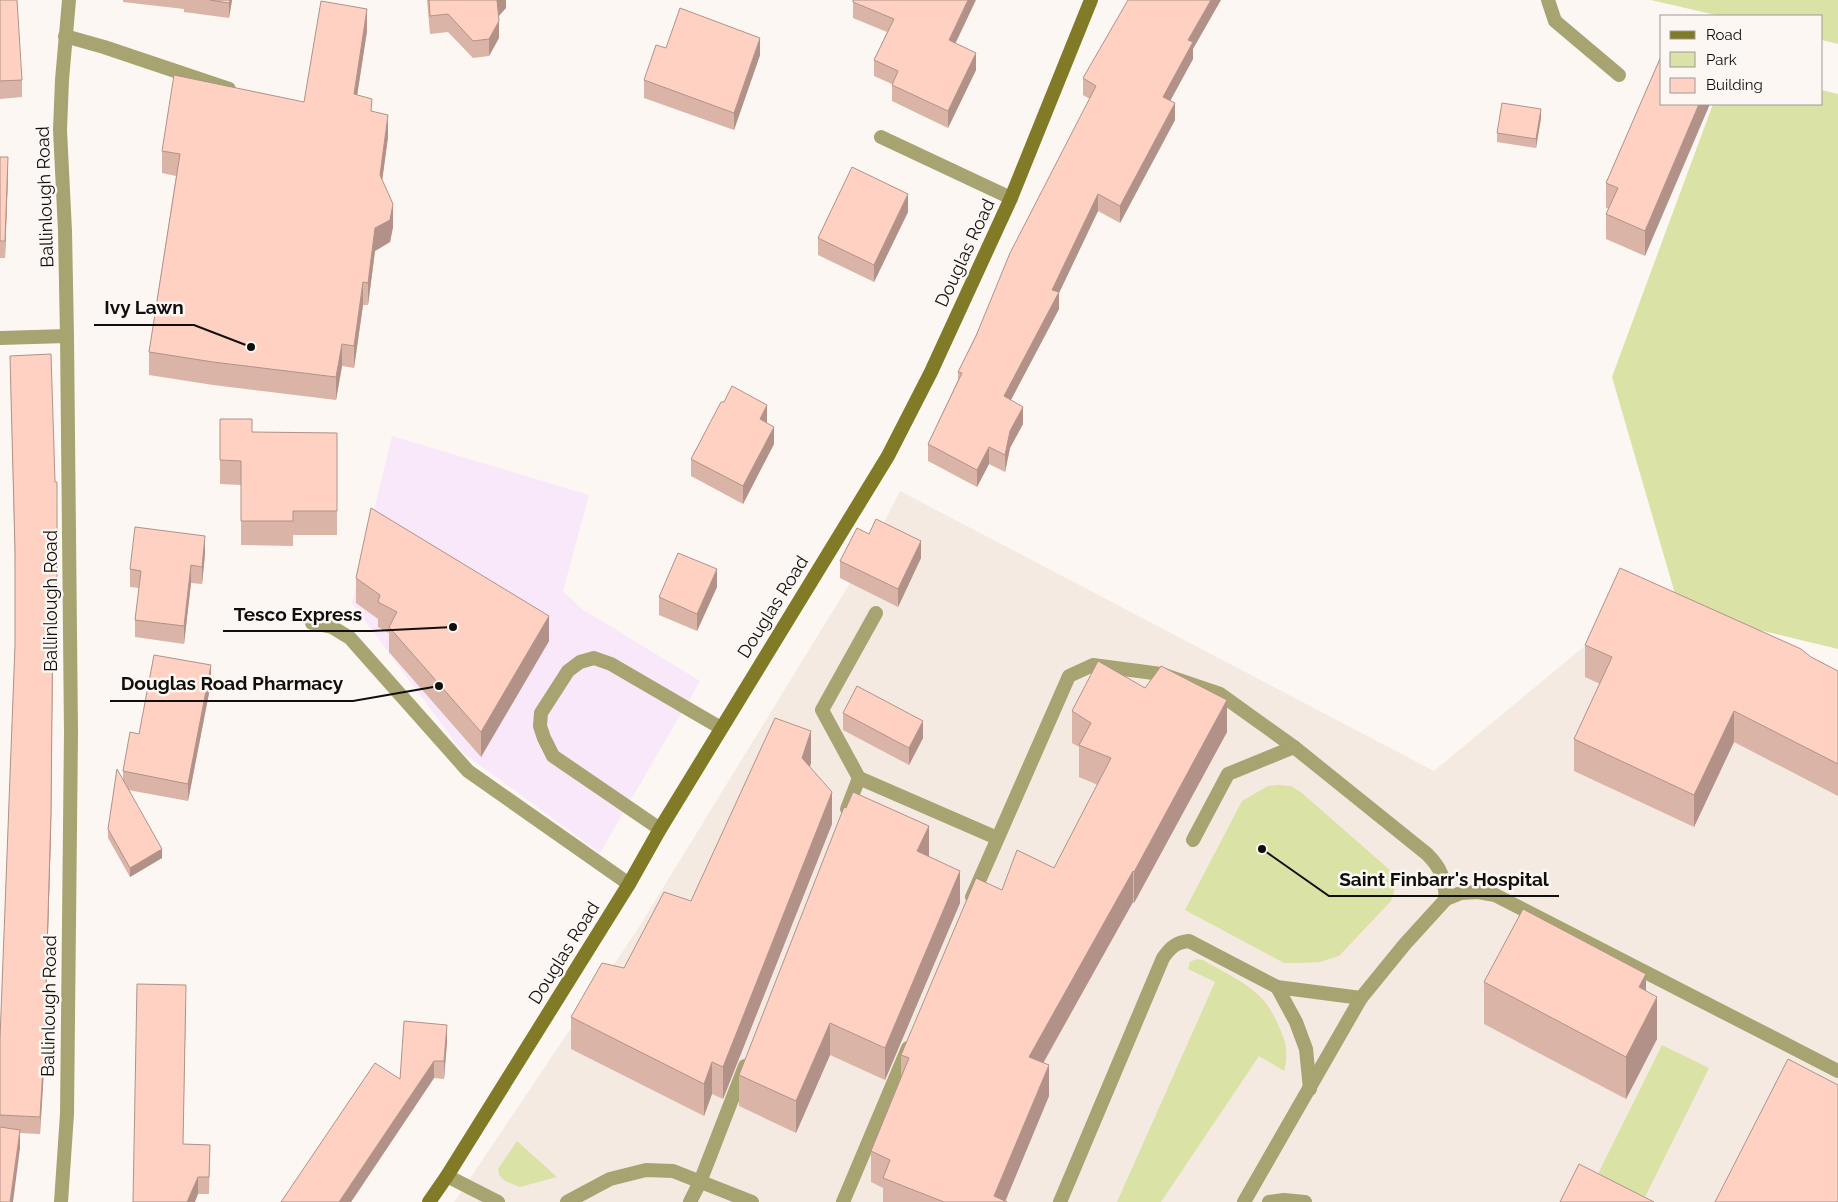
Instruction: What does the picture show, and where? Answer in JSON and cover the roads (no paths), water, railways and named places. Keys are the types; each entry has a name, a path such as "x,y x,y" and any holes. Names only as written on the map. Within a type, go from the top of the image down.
{"main road":[{"name":"Douglas Road","path":"429,1202 629,884 721,728 888,456 931,372 1011,198 1091,0"}],"street":[{"name":"Ballinlough Road","path":"61,1202 67,1114 71,732 67,336 65,231 60,130 68,0"},
{"path":"1548,0 1554,21 1619,75"},
{"path":"65,36 246,94"},
{"path":"881,137 1011,198"},
{"path":"0,338 67,336"},
{"path":"876,612 822,710 859,778 997,838"},
{"path":"312,622 332,627 350,638 468,771 629,884"},
{"path":"660,829 553,756 540,726 541,713 568,671 580,662 594,658 611,664 721,728"},
{"path":"967,909 1069,676 1093,664 1160,674 1220,694 1294,747 1432,859 1437,864 1444,878 1446,899"},
{"path":"1194,840 1228,774 1294,747"},
{"path":"841,824 859,778"},
{"path":"1244,1202 1361,998 1405,944 1446,899 1461,893 1478,892 1495,895 1838,1071"},
{"path":"1060,1202 1163,958 1171,947 1180,942 1189,941 1277,986 1361,998"},
{"path":"1277,986 1296,1022 1306,1048 1310,1089"},
{"path":"843,1202 914,1035"},
{"path":"690,1202 700,1182 750,1053"},
{"path":"567,1202 571,1198 610,1179 646,1170 673,1171 752,1202"},
{"path":"447,1176 498,1202"},
{"path":"1269,1202 1284,1200 1305,1202"}],"place":[{"name":"Ivy Lawn","path":"251,347"},
{"name":"Tesco Express","path":"453,627"},
{"name":"Douglas Road Pharmacy","path":"439,686"},
{"name":"Saint Finbarr's Hospital","path":"1262,849"}]}
